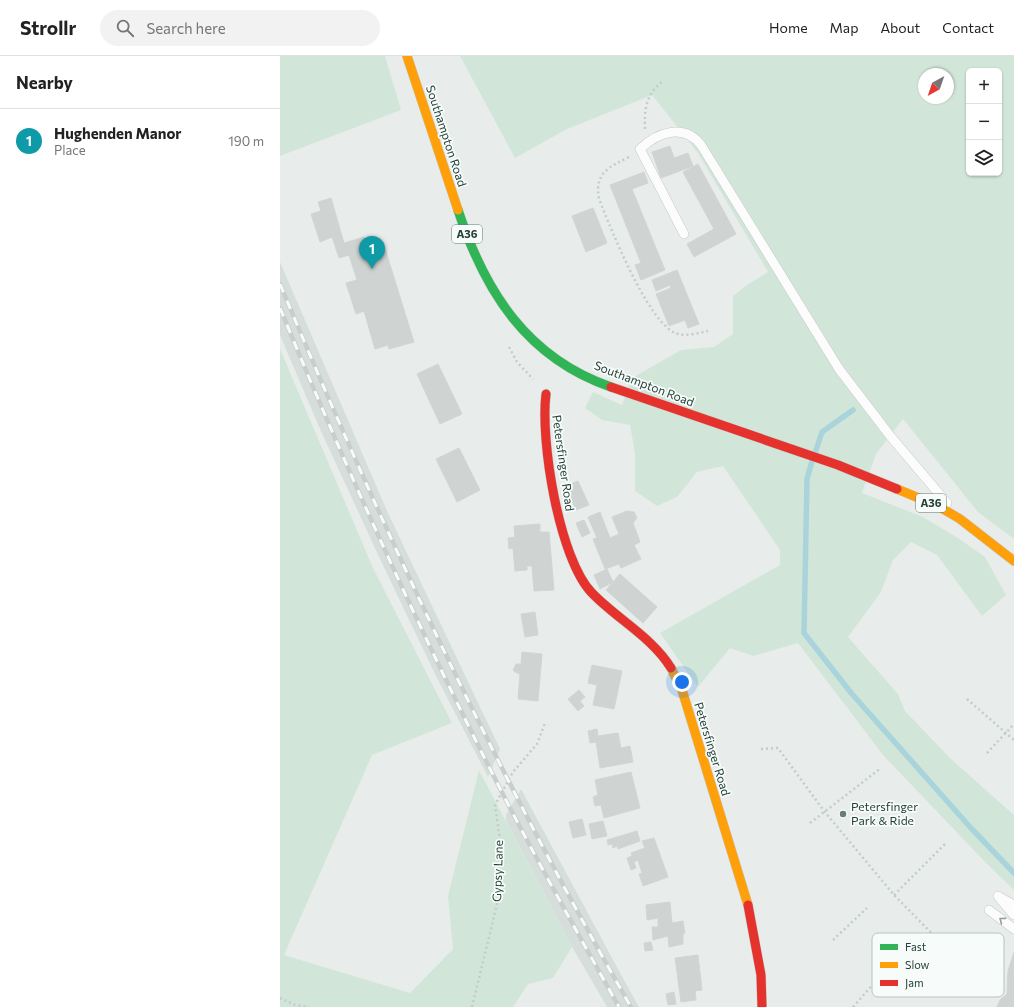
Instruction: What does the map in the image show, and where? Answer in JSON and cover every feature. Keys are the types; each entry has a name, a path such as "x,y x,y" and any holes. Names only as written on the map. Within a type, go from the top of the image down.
{"main road":[{"name":"Southampton Road","path":"407,56 463,225 487,279 509,314 532,341 559,362 603,384 838,465 921,499 960,520 1014,561"},
{"name":"Petersfinger Road","path":"546,394 544,410 556,510 568,548 582,579 590,591 669,663 682,690 750,912 761,975 762,1007"}],"lane":[{"path":"684,234 640,149 650,140 670,133 682,132 695,138 839,369 891,437 960,520"},
{"path":"1014,905 998,896 1014,915"},
{"path":"989,910 1014,929"}],"path":[{"path":"650,140 645,136 645,107 651,92 662,82"},
{"path":"640,149 608,169 602,175 598,182 597,189 599,199 636,281 662,322 668,329 677,334 687,335 708,330"},
{"path":"967,699 1014,740"},
{"name":"Gypsy Lane","path":"472,1007 499,896 496,879 501,847 495,804 512,772 537,744 545,723"},
{"path":"987,752 1014,724"},
{"path":"761,749 778,748 824,812 894,895 931,933"},
{"path":"810,823 881,768"},
{"path":"894,895 946,843"},
{"path":"833,940 867,908"},
{"path":"852,1007 872,985"},
{"path":"280,998 295,1005 309,1007"}],"shaded area":[{"path":"280,262 387,511 500,749 488,777 436,676 380,559 320,429 280,335"},
{"path":"521,789 639,1007 607,1007 572,947 506,821 506,815"}],"green space":[{"path":"280,56 385,56 401,110 280,156"},
{"path":"460,56 1014,56 1014,539 978,512 903,419 876,454 862,493 923,517 958,538 985,557 1006,595 982,616 937,555 911,542 893,560 881,592 848,637 898,694 905,711 951,759 1014,815 1014,890 986,863 883,755 798,643 753,656 730,648 698,687 660,633 780,565 780,550 723,466 697,472 677,497 657,506 635,491 635,453 630,425 602,420 585,408 593,392 622,405 632,378 681,350 714,347 733,334 733,296 768,272 698,153 652,95 567,129 515,158"},
{"path":"280,349 373,568 452,723 372,755 284,955 410,993 453,949 448,896 479,770 572,947 553,978 528,984 513,1007 280,1007"}],"building":[{"path":"670,146 674,158 688,153 693,166 661,178 652,152"},
{"path":"698,164 736,234 694,257 687,244 714,229 683,172"},
{"path":"644,172 648,183 632,189 665,270 641,280 635,265 641,263 610,185"},
{"path":"331,198 344,243 364,237 367,247 383,242 414,342 389,349 388,345 375,349 364,311 356,314 346,283 357,280 349,255 339,258 332,237 320,242 311,214 321,211 318,202"},
{"path":"593,208 607,243 586,252 572,216"},
{"path":"677,270 699,324 688,328 685,320 669,326 656,294 671,288 670,285 656,291 652,280"},
{"path":"438,364 462,414 440,424 417,374"},
{"path":"459,448 480,490 457,502 436,459"},
{"path":"578,481 589,505 576,510 565,486"},
{"path":"627,511 634,512 637,518 633,523 640,542 634,545 641,559 621,568 619,564 605,569 593,539 597,538 588,517 600,512 610,538 619,534 612,517"},
{"path":"584,520 590,533 582,537 576,523"},
{"path":"540,524 540,532 549,532 554,590 534,591 532,566 527,566 527,570 515,571 513,548 509,549 508,538 515,537 514,526"},
{"path":"607,569 613,582 600,589 594,575"},
{"path":"620,574 657,607 643,623 606,590"},
{"path":"535,612 538,635 525,637 521,614"},
{"path":"522,652 542,654 538,701 518,699 520,674 513,670 516,664 521,664"},
{"path":"592,665 622,671 614,709 593,705 597,685 588,683"},
{"path":"579,690 585,697 580,701 584,706 578,711 568,699"},
{"path":"597,729 598,736 618,733 621,748 630,746 633,762 600,768 596,742 590,743 588,731"},
{"path":"631,772 640,808 604,818 601,805 595,806 593,797 598,795 595,780"},
{"path":"582,819 586,835 573,838 569,822"},
{"path":"603,821 607,836 592,839 589,824"},
{"path":"637,831 640,841 618,849 617,846 613,848 612,844 608,845 607,840"},
{"path":"654,838 668,877 643,886 639,874 642,873 638,860 634,862 636,868 631,870 627,858 632,856 631,853 645,848 642,841"},
{"path":"670,902 672,923 683,921 685,933 683,934 683,944 669,947 668,936 653,940 652,927 658,927 658,918 647,920 646,905"},
{"path":"651,942 653,950 645,951 644,943"},
{"path":"1014,952 1014,1007 997,1007 1000,1000 1007,994 1008,971"},
{"path":"698,955 702,990 695,991 696,1000 681,1002 675,958"},
{"path":"674,992 676,1004 668,1005 666,994"}],"waterway":[{"path":"815,453 822,432 853,410"},
{"path":"812,461 807,479 804,633 852,694 970,827 1014,873"}],"railway":[{"path":"280,284 359,468 444,651 534,830 631,1007"},
{"path":"280,308 361,498 448,685 523,833 619,1007"}],"traffic: fast":[{"path":"458,210 481,268 496,294 513,318 533,340 555,359 581,374 611,387"}],"traffic: slow":[{"path":"407,56 458,210"},
{"path":"897,489 938,506 960,519 1014,561"},
{"path":"671,668 682,690 748,905"}],"traffic: jam":[{"path":"611,387 838,465 897,489"},
{"path":"546,394 546,440 554,498 561,527 580,577 592,593 654,647 671,668"},
{"path":"748,905 761,975 762,1007"}],"place":[{"name":"Hughenden Manor","path":"372,269"},
{"name":"Petersfinger Park & Ride","path":"843,814"}]}
